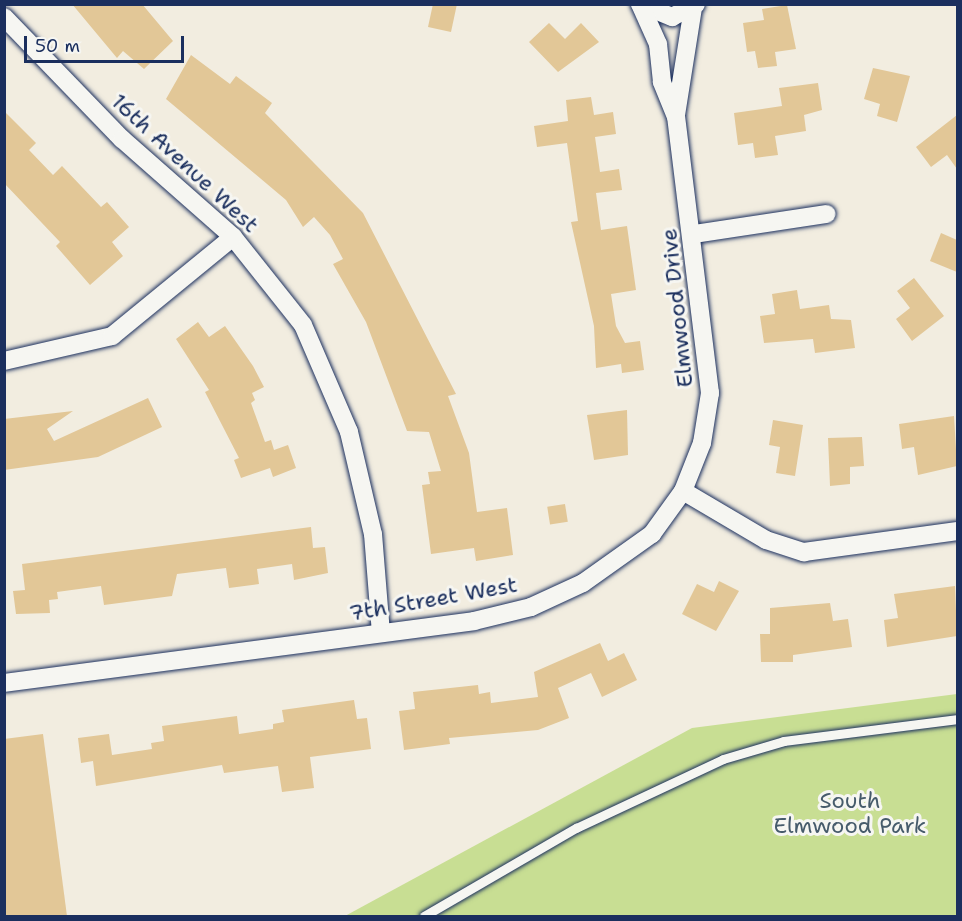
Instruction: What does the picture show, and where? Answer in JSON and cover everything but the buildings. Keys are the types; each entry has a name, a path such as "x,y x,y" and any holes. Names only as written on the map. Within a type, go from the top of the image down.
{"street":[{"path":"640,4 672,17 695,6"},
{"name":"Elmwood Drive","path":"640,4 658,44 662,82 676,117 694,234 710,393 702,443 683,491"},
{"name":"Elmwood Drive","path":"676,117 695,6"},
{"name":"16th Avenue West","path":"4,17 122,139 233,237 303,325 349,432 373,534 381,633"},
{"path":"694,234 826,214"},
{"path":"4,361 112,336 233,237"},
{"path":"683,491 766,540 804,552 957,531"},
{"name":"7th Street West","path":"4,684 381,633 519,610 583,583 652,534 683,491"}],"lane":[{"path":"423,916 576,828 723,759 784,741 957,719"}],"green space":[{"name":"South Elmwood Park","path":"957,694 957,916 345,916 692,728"}]}
